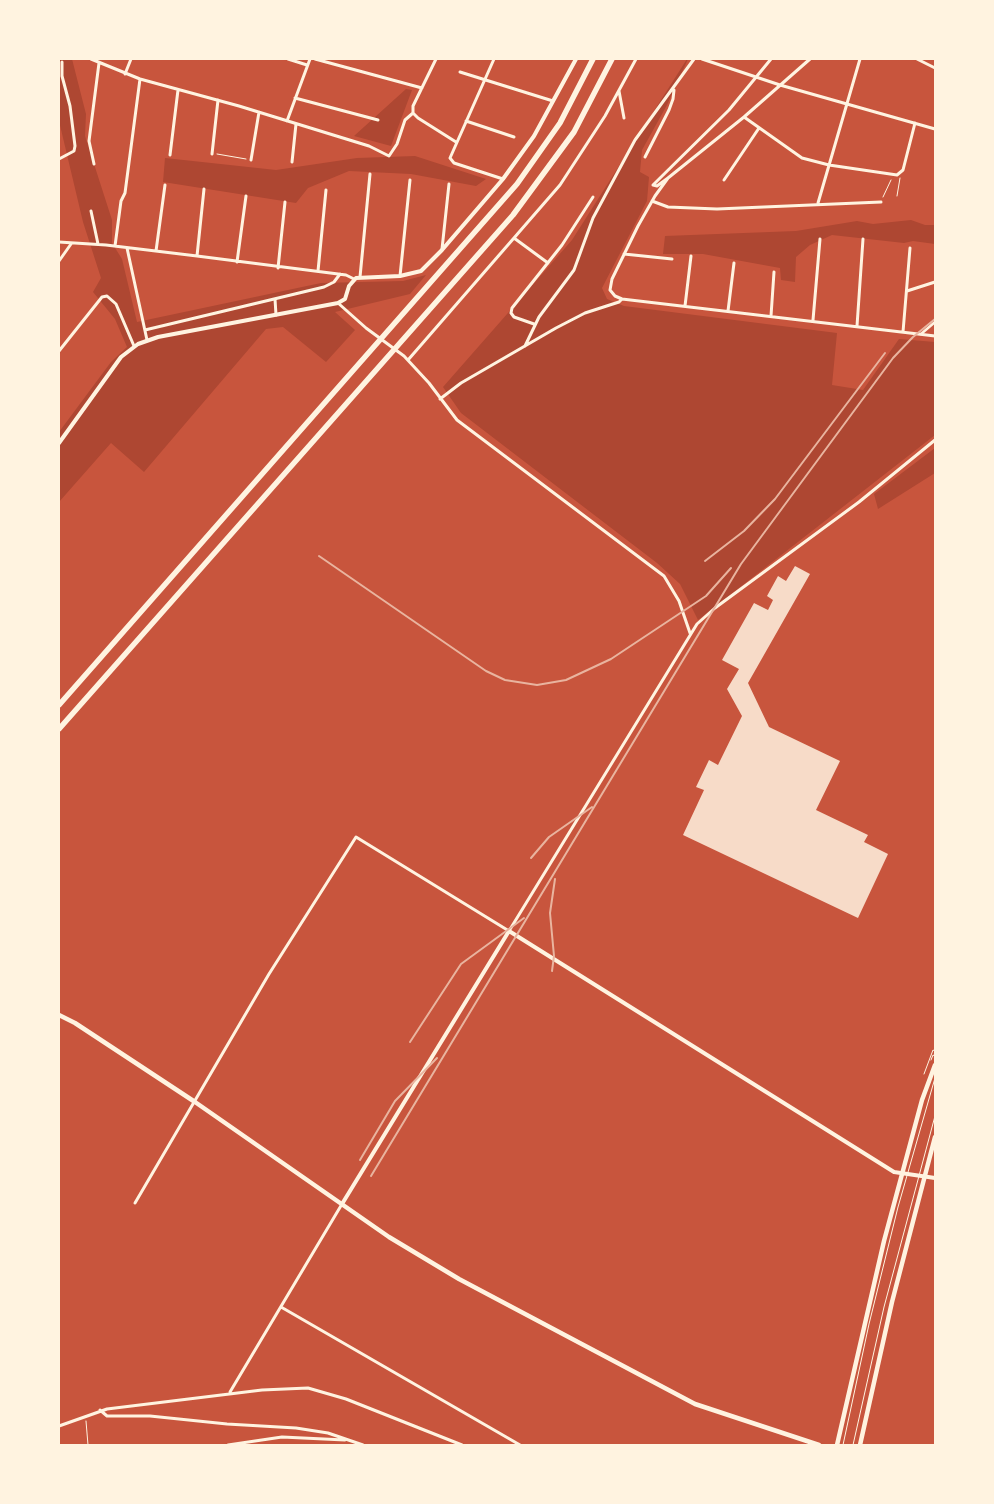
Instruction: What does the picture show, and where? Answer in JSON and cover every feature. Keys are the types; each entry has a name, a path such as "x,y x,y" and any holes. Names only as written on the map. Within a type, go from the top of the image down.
{"highway":[{"path":"59,705 387,333 529,168 564,116 593,59"},
{"path":"59,729 513,214 544,175 578,124 612,59"}],"main road":[{"path":"59,1015 75,1023 195,1102 389,1237 444,1271 681,1397 724,1415 819,1445"},
{"path":"837,1445 874,1278 920,1106 935,1065"},
{"path":"860,1445 922,1176 935,1137"}],"street":[{"path":"91,59 140,79 259,112 369,146 390,156 397,144 405,120 413,113"},
{"path":"125,74 131,59"},
{"path":"288,59 307,65"},
{"path":"287,121 310,59"},
{"path":"315,59 422,88"},
{"path":"436,59 413,106 413,113 456,142"},
{"path":"494,59 456,142 450,160 502,179"},
{"path":"59,442 116,364 134,346 147,340 338,303 345,300 349,286 354,279 360,277 400,276 421,271 442,250 502,179 534,136 576,59"},
{"path":"408,360 560,184 619,90 636,59"},
{"path":"525,346 534,324 574,270 583,250 589,227 635,140 694,59"},
{"path":"702,59 780,85 935,129"},
{"path":"772,59 730,110 654,182 653,186 668,178 744,117 810,59"},
{"path":"818,203 860,59"},
{"path":"917,59 935,68"},
{"path":"59,159 74,151 74,128 64,87 61,61"},
{"path":"94,164 89,141 99,63"},
{"path":"460,72 554,101"},
{"path":"116,246 140,79"},
{"path":"645,158 674,99 674,88"},
{"path":"170,156 178,90"},
{"path":"619,90 624,118"},
{"path":"295,98 378,120"},
{"path":"212,154 218,100"},
{"path":"251,160 259,112"},
{"path":"744,117 797,156 830,165 893,175 902,172 915,123"},
{"path":"466,121 514,137"},
{"path":"292,162 296,124"},
{"path":"724,180 759,128"},
{"path":"360,277 370,174"},
{"path":"668,178 652,201 612,279 610,290 615,296 622,299 813,320 935,336"},
{"path":"400,276 410,180"},
{"path":"442,250 449,184"},
{"path":"156,251 165,185"},
{"path":"197,256 204,189"},
{"path":"318,271 326,190"},
{"path":"237,262 246,196"},
{"path":"534,324 514,317 511,313 512,308 548,263 593,197"},
{"path":"652,201 668,207 717,209 818,203 881,202"},
{"path":"278,268 285,202"},
{"path":"91,211 98,244"},
{"path":"514,238 548,263"},
{"path":"813,320 820,239"},
{"path":"857,326 863,239"},
{"path":"59,242 116,246 278,268 318,271 340,274 354,279"},
{"path":"59,261 72,243"},
{"path":"127,248 147,340"},
{"path":"903,332 910,248"},
{"path":"624,254 672,259"},
{"path":"685,306 691,256"},
{"path":"728,311 734,263"},
{"path":"771,316 774,272"},
{"path":"145,330 324,287 334,282 340,274"},
{"path":"907,291 935,282"},
{"path":"59,351 102,297 107,296 114,300 134,346"},
{"path":"275,299 276,315"},
{"path":"440,399 461,383 525,346 586,313 619,302 622,299"},
{"path":"338,303 366,328 408,360 457,420 664,576 679,600 690,633"},
{"path":"921,334 935,322"},
{"path":"230,1393 342,1204 690,633 703,617 859,502 935,440"},
{"path":"135,1203 269,974 356,836 894,1172 903,1175 935,1178"},
{"path":"281,1307 520,1445"},
{"path":"59,1426 100,1410 230,1393 291,1388 316,1390 462,1445"},
{"path":"100,1410 107,1416 150,1416 228,1424 296,1428 328,1434 363,1445"},
{"path":"228,1445 290,1437 348,1440"}],"lane":[{"path":"843,1445 869,1324 898,1207 909,1175 935,1078"},
{"path":"853,1445 884,1306 922,1176 935,1116"}],"path":[{"path":"212,154 251,160"},
{"path":"897,196 902,172"},
{"path":"881,202 893,175"},
{"path":"925,1074 923,1074 933,1050 935,1051"},
{"path":"86,1415 88,1445"}],"shaded area":[{"path":"59,59 72,59 86,114 85,136 112,220 112,243 122,259 137,322 321,283 403,281 426,275 410,294 335,312 355,330 326,362 283,327 266,329 144,472 111,443 59,502 59,432 111,362 127,347 115,319 93,292 101,278 83,222 59,121"},
{"path":"687,59 667,105 642,150 640,172 649,177 647,201 602,288 607,299 624,306 837,333 832,385 863,390 899,339 935,342 935,435 698,620 680,584 657,563 461,413 443,387 572,240"},
{"path":"406,89 412,90 391,146 354,136"},
{"path":"415,156 486,179 476,186 411,174 349,171 308,188 296,203 163,182 165,158 276,170 357,158"},
{"path":"911,220 925,225 935,225 935,244 913,241 904,243 832,235 810,245 796,257 795,282 781,280 780,268 703,254 663,254 665,236 796,231 857,221 873,224"},
{"path":"935,448 935,473 878,509 874,494"}],"building":[{"path":"795,566 810,574 748,683 769,727 840,761 816,810 868,835 864,842 888,854 858,918 683,835 704,790 696,787 709,760 718,765 742,716 727,689 739,669 722,660 754,603 768,610 773,600 767,596 778,576 786,581"}],"railway":[{"path":"371,1176 741,564 893,358 913,337 935,319"},
{"path":"705,561 744,531 775,499 885,353"},
{"path":"319,556 486,671 505,680 537,685 566,680 611,659 706,596 731,568"},
{"path":"531,858 549,837 592,807"},
{"path":"552,971 554,956 550,913 555,879"},
{"path":"410,1042 461,964 524,918"},
{"path":"360,1160 395,1101 437,1058"}]}
